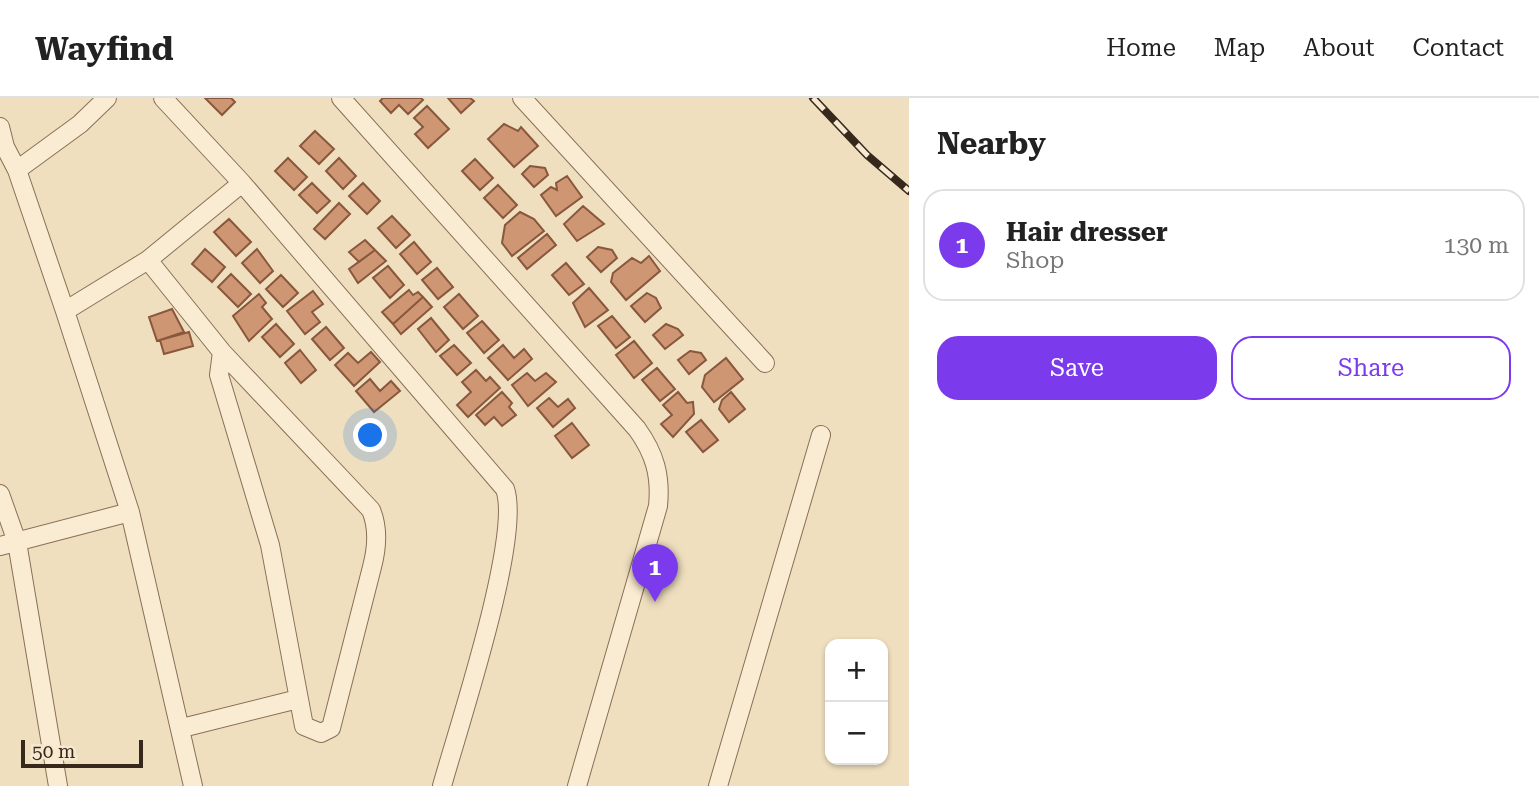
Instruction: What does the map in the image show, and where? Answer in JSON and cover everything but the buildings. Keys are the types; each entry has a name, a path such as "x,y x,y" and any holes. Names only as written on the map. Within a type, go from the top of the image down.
{"street":[{"path":"17,170 80,124 107,98"},
{"path":"163,98 242,183 501,481 508,498 508,530 496,589 442,786"},
{"path":"341,98 637,429 656,462 659,475 658,506 577,786"},
{"path":"522,98 765,363"},
{"path":"0,127 2,148 17,170 130,512 182,728 193,786"},
{"path":"65,312 148,260 242,183"},
{"path":"148,260 222,352 371,510 374,518 375,556 331,729 316,733 304,726 270,545 219,375 222,352"},
{"path":"718,786 821,435"},
{"path":"0,494 58,786"},
{"path":"9,544 130,512"},
{"path":"182,728 298,699"}],"railway":[{"path":"813,98 867,155 909,191"}],"place":[{"name":"Hair dresser","path":"655,602"}]}
